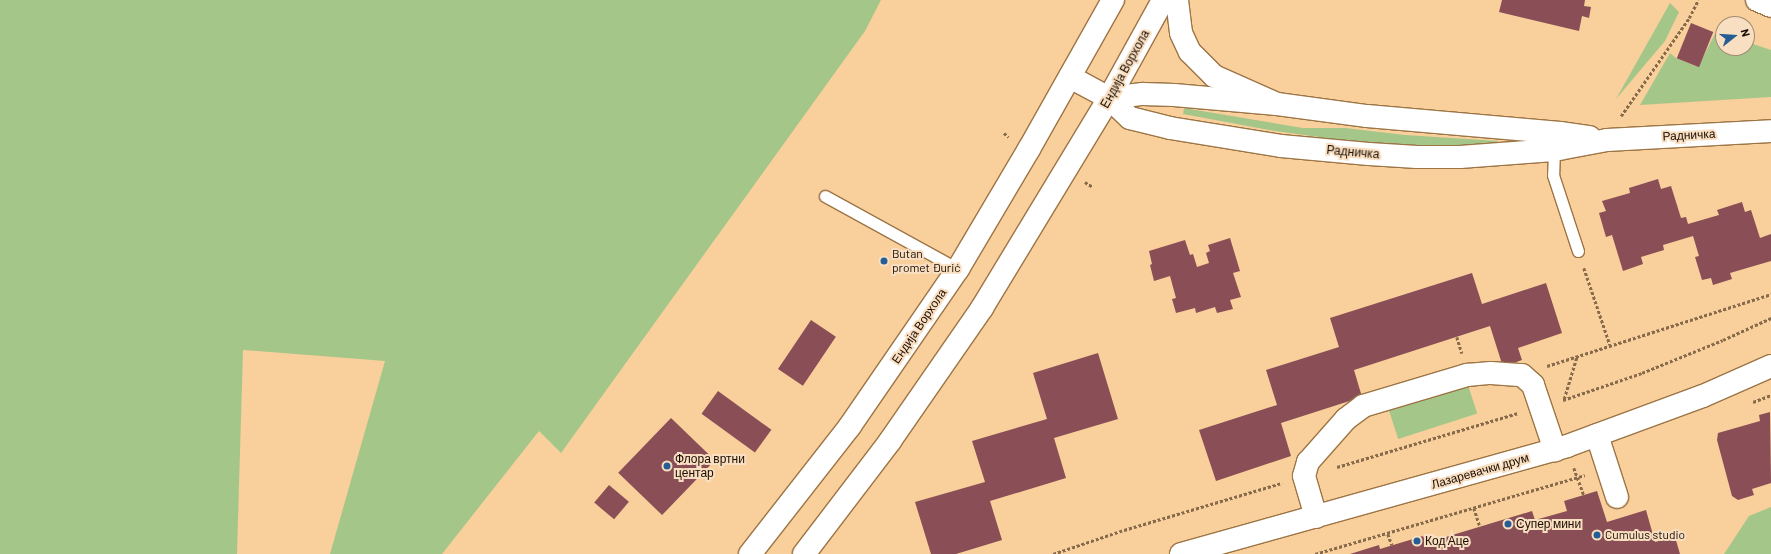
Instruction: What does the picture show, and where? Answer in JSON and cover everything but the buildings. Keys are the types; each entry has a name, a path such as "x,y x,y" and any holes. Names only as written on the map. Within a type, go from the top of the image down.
{"street":[{"name":"Ендија Ворхола","path":"750,554 850,426 958,269 1113,0"},
{"name":"Ендија Ворхола","path":"804,554 890,442 960,342 1110,98 1163,0"},
{"path":"1177,0 1181,33 1190,52 1214,76 1277,104"},
{"path":"1757,0 1771,6"},
{"name":"Радничка","path":"1070,77 1110,98 1130,118 1170,128 1281,146 1417,158 1460,157 1554,150 1607,140 1771,131"},
{"name":"Радничка","path":"1110,98 1143,94 1174,95 1277,104 1367,116 1560,133 1607,140"},
{"name":"Лазаревачки друм","path":"1181,554 1555,450 1703,396 1771,366"},
{"path":"1316,517 1304,476 1308,462 1346,418 1364,406 1467,375 1491,373 1522,375 1533,385 1542,406 1555,450"},
{"path":"1597,435 1617,497"}],"lane":[{"path":"1554,150 1553,175 1578,251"},
{"path":"825,196 958,269"}],"path":[{"path":"1621,116 1689,18 1698,0"},
{"path":"1578,251 1610,345"},
{"path":"1522,375 1610,345 1771,294"},
{"path":"1053,554 1124,530 1563,400 1642,373 1723,340 1771,318"},
{"path":"1563,400 1577,356"},
{"path":"1315,554 1388,534 1608,468"},
{"path":"1577,477 1584,495"},
{"path":"1474,508 1480,527"},
{"path":"1388,534 1392,545"}],"green space":[{"path":"0,0 881,0 865,31 561,453 539,431 442,554 330,554 385,361 243,350 237,554 0,554"},
{"path":"1670,3 1679,12 1665,41 1616,99"},
{"path":"1715,34 1715,56 1755,56 1755,45 1771,50 1771,97 1640,105 1670,53 1676,58 1698,67"},
{"path":"1184,108 1303,128 1345,128 1405,135 1498,141 1500,145 1499,147 1369,144 1269,130 1183,114"},
{"path":"1467,382 1477,413 1398,439 1388,408"},
{"path":"1771,507 1771,554 1724,554 1749,516"}],"place":[{"name":"Butan promet Đurić","path":"884,261"},
{"name":"Флора вртни центар","path":"667,466"},
{"name":"Супер мини","path":"1508,524"},
{"name":"Cumulus studio","path":"1597,535"},
{"name":"Код Аце","path":"1417,541"}]}
